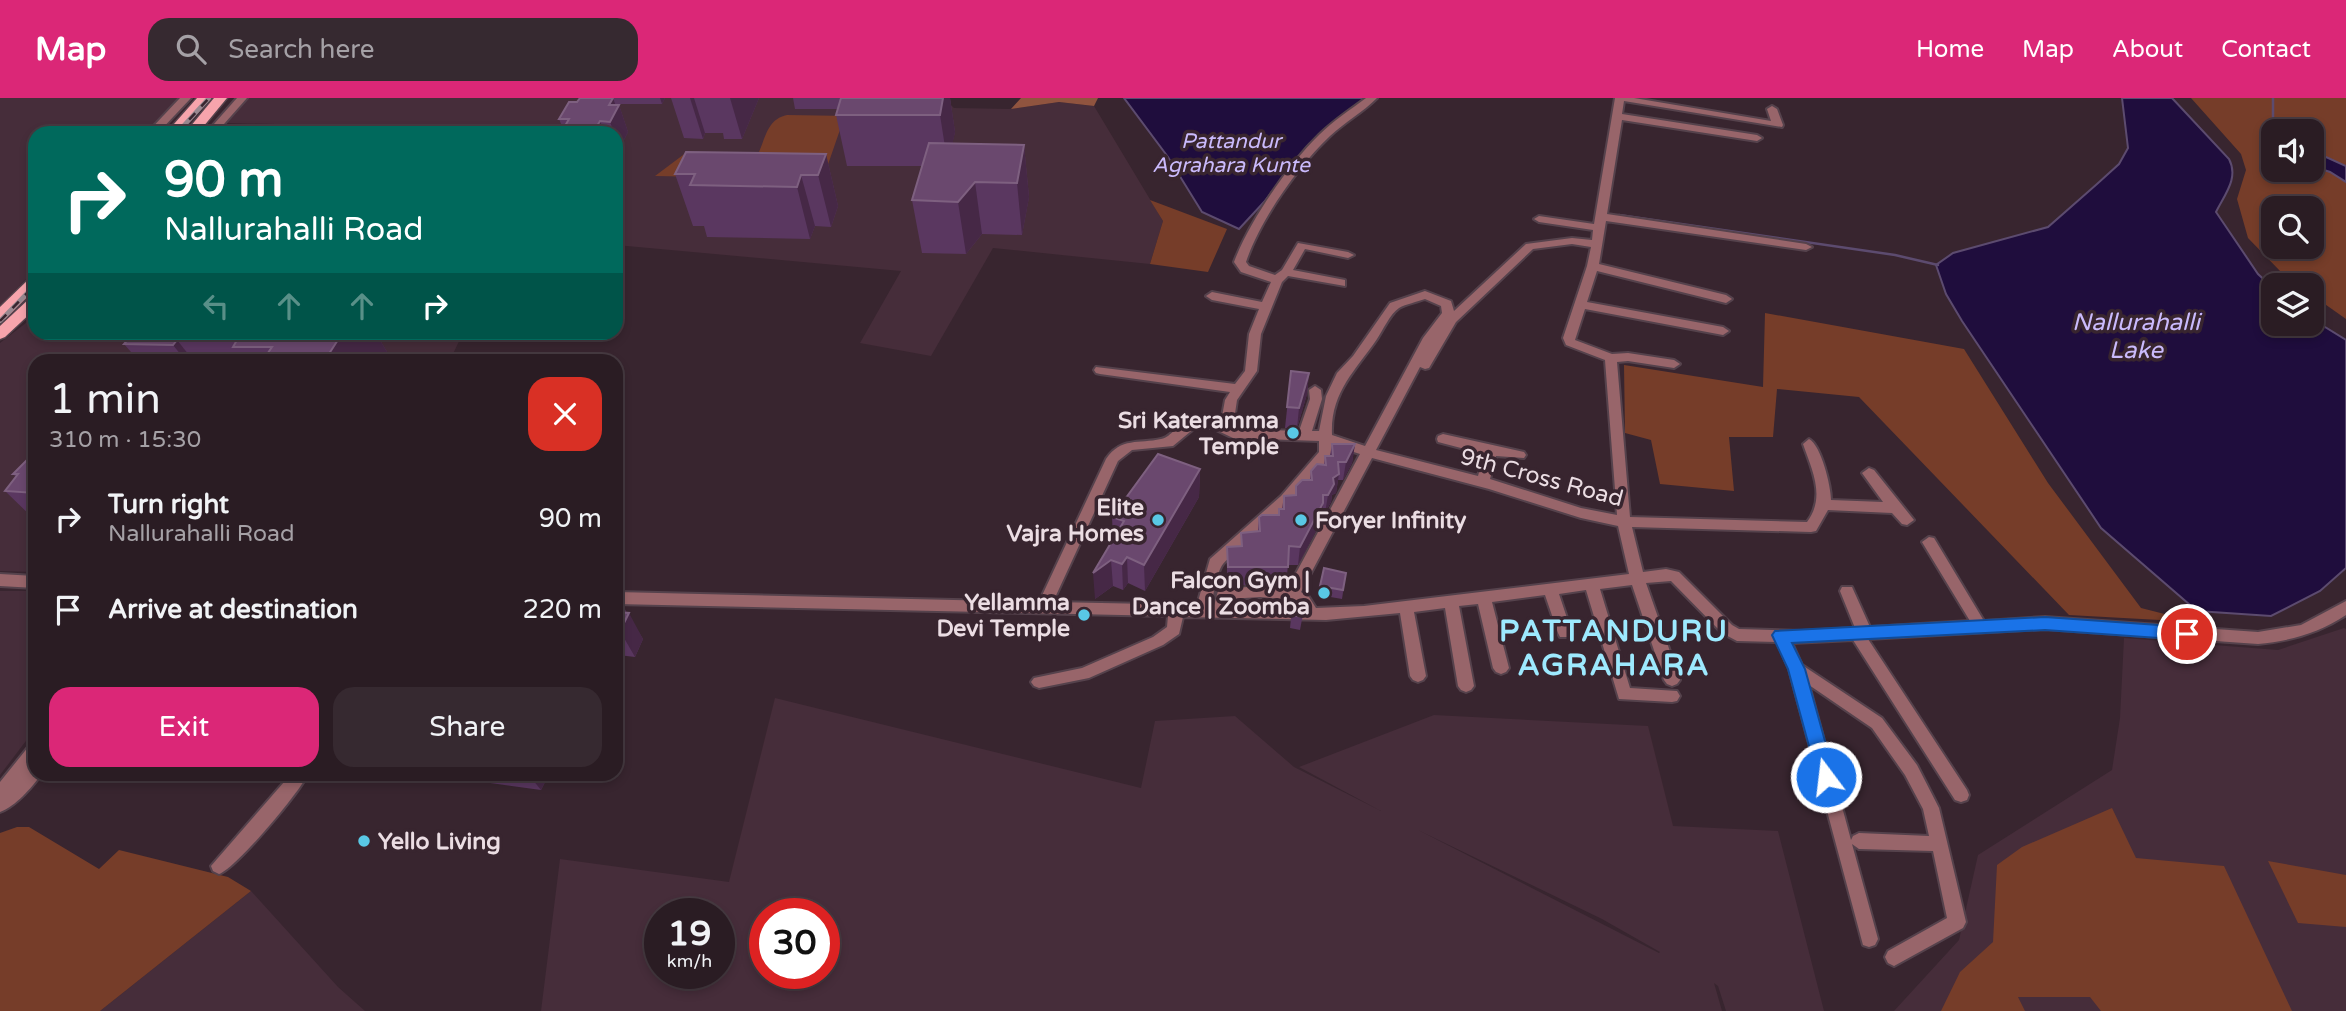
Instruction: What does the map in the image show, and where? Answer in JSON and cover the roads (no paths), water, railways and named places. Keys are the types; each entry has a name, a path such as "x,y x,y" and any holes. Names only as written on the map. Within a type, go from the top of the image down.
{"main road":[{"path":"178,126 204,98"},
{"path":"197,126 221,98"},
{"path":"0,316 28,288"},
{"path":"0,334 28,308"}],"street":[{"path":"159,126 186,98"},
{"path":"217,126 242,98"},
{"path":"1341,283 1245,269 1240,262 1241,255 1262,220 1315,145 1372,98"},
{"path":"1620,98 1593,266 1569,338 1570,342 1611,358 1628,357 1674,364"},
{"path":"1629,98 1629,102 1778,125 1772,109"},
{"path":"1618,116 1756,138"},
{"path":"1539,219 1601,223 1806,247"},
{"path":"1409,393 1451,320 1530,246 1572,241 1596,244"},
{"path":"1226,429 1228,409 1237,389 1253,366 1254,341 1266,307 1295,244 1349,256"},
{"path":"1593,266 1726,299"},
{"path":"1212,296 1266,307"},
{"path":"1202,612 1215,563 1286,500 1321,461 1326,452 1325,424 1332,396 1343,373 1357,359 1394,306 1416,296 1431,296 1447,304 1448,313 1429,338 1292,595"},
{"path":"1580,304 1723,331"},
{"path":"1611,358 1624,522 1637,578 1672,680"},
{"path":"1100,370 1237,389"},
{"path":"1304,436 1316,398 1315,390"},
{"name":"9th Cross Road","path":"1043,608 1113,459 1121,450 1132,445 1168,443 1194,422 1240,434 1327,438 1581,513 1624,522 1811,527 1826,505"},
{"path":"1443,439 1519,455"},
{"path":"1809,444 1826,493 1826,505 1895,508"},
{"path":"1483,482 1491,451"},
{"path":"1869,473 1907,520"},
{"path":"1929,542 1980,626"},
{"path":"623,598 1311,614 1364,612 1637,578 1674,576 1727,629 1737,635 1861,633 2045,623 2245,637 2286,637 2322,624 2346,607"},
{"path":"0,580 28,582"},
{"path":"1591,584 1624,694 1672,696"},
{"path":"1550,589 1565,633"},
{"path":"1220,612 1223,595 1241,591 1292,595 1306,603 1311,614"},
{"path":"1847,591 1861,633 1961,795"},
{"path":"1484,597 1502,668"},
{"path":"1451,601 1466,686"},
{"path":"1406,607 1418,676"},
{"path":"1039,682 1084,674 1158,641 1174,630 1176,611"},
{"path":"1780,635 1797,669 1869,939"},
{"path":"1797,669 1877,723 1911,770 1931,808 1957,922 1894,957"},
{"path":"0,792 28,760"},
{"path":"0,805 28,779"},
{"path":"219,866 244,842 294,781"},
{"path":"1859,841 1939,844"}],"water":[{"name":"Pattandur Agrahara Kunte","path":"1124,98 1366,98 1309,144 1264,202 1239,229 1202,212 1168,157"},
{"name":"Nallurahalli Lake","path":"2122,98 2172,98 2229,159 2232,166 2232,179 2216,212 2261,277 2261,336 2324,336 2324,326 2346,340 2346,568 2320,591 2271,616 2197,611 2101,528 1962,321 1946,294 1936,265 1953,253 2048,227 2119,164 2128,148"},
{"path":"2324,157 2346,166 2346,182 2324,170"}],"waterway":[{"path":"2273,98 2273,119"},
{"path":"1619,215 1895,255 1938,265"}],"railway":[{"path":"183,126 209,98"},
{"path":"0,321 28,292"}],"place":[{"name":"Sri Kateramma Temple","path":"1293,433"},
{"name":"Elite Vajra Homes","path":"1158,520"},
{"name":"Foryer Infinity","path":"1301,520"},
{"name":"Falcon Gym | Dance | Zoomba","path":"1324,593"},
{"name":"Yellamma Devi Temple","path":"1084,615"},
{"name":"Yello Living","path":"364,841"}],"district":[{"name":"PATTANDURU AGRAHARA","path":"1614,648"}]}
